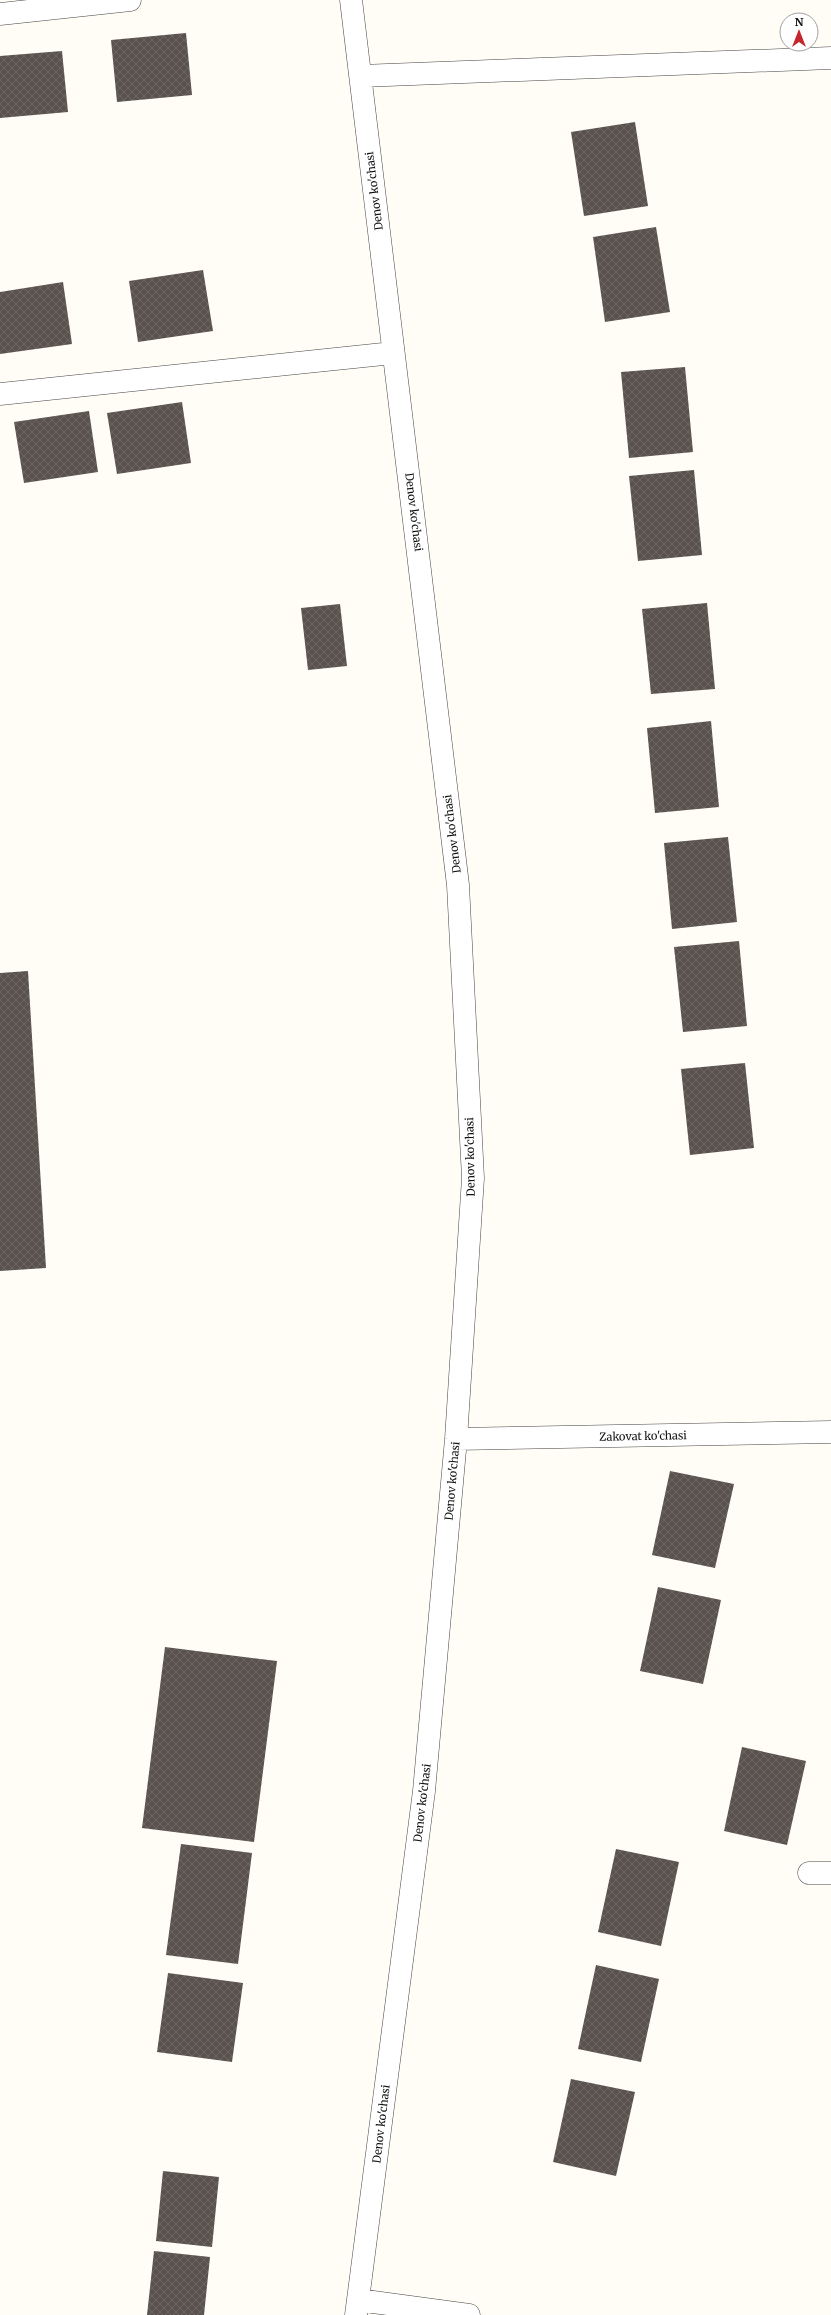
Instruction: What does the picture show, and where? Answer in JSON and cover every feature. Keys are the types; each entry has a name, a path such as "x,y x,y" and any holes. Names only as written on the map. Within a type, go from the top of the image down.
{"street":[{"path":"0,14 130,0"},
{"name":"Denov ko'chasi","path":"351,0 393,353 428,625 458,885 473,1178 456,1439 424,1791 357,2308"},
{"path":"361,76 831,58"},
{"path":"0,394 393,353"},
{"name":"Zakovat ko'chasi","path":"456,1439 831,1432"},
{"path":"809,1873 831,1873"},
{"path":"357,2308 469,2315"}],"building":[{"path":"186,33 192,95 117,102 111,40"},
{"path":"62,51 68,112 0,118 0,56"},
{"path":"635,122 648,206 584,216 571,132"},
{"path":"656,227 670,312 605,322 593,237"},
{"path":"203,270 213,331 138,342 129,281"},
{"path":"63,282 72,344 0,354 0,292"},
{"path":"685,367 693,452 629,458 621,372"},
{"path":"182,402 191,463 117,474 107,413"},
{"path":"89,411 98,472 24,483 14,422"},
{"path":"694,470 702,555 638,561 629,476"},
{"path":"707,603 715,689 651,694 642,609"},
{"path":"340,604 347,666 308,670 301,608"},
{"path":"711,721 719,807 655,813 647,728"},
{"path":"728,837 737,922 672,929 664,843"},
{"path":"739,941 747,1026 683,1032 674,947"},
{"path":"28,971 46,1268 0,1271 0,973"},
{"path":"745,1063 754,1148 690,1155 681,1069"},
{"path":"670,1471 734,1484 715,1568 652,1555"},
{"path":"658,1587 721,1600 703,1684 640,1671"},
{"path":"165,1647 277,1661 254,1842 142,1828"},
{"path":"742,1747 806,1761 787,1845 724,1831"},
{"path":"181,1844 252,1853 238,1964 166,1955"},
{"path":"616,1849 679,1862 661,1946 598,1932"},
{"path":"596,1965 659,1979 641,2062 578,2049"},
{"path":"168,1973 243,1983 232,2062 157,2052"},
{"path":"571,2079 635,2092 616,2176 553,2162"},
{"path":"163,2171 219,2177 212,2247 156,2241"},
{"path":"154,2251 210,2257 204,2315 147,2315"}]}
